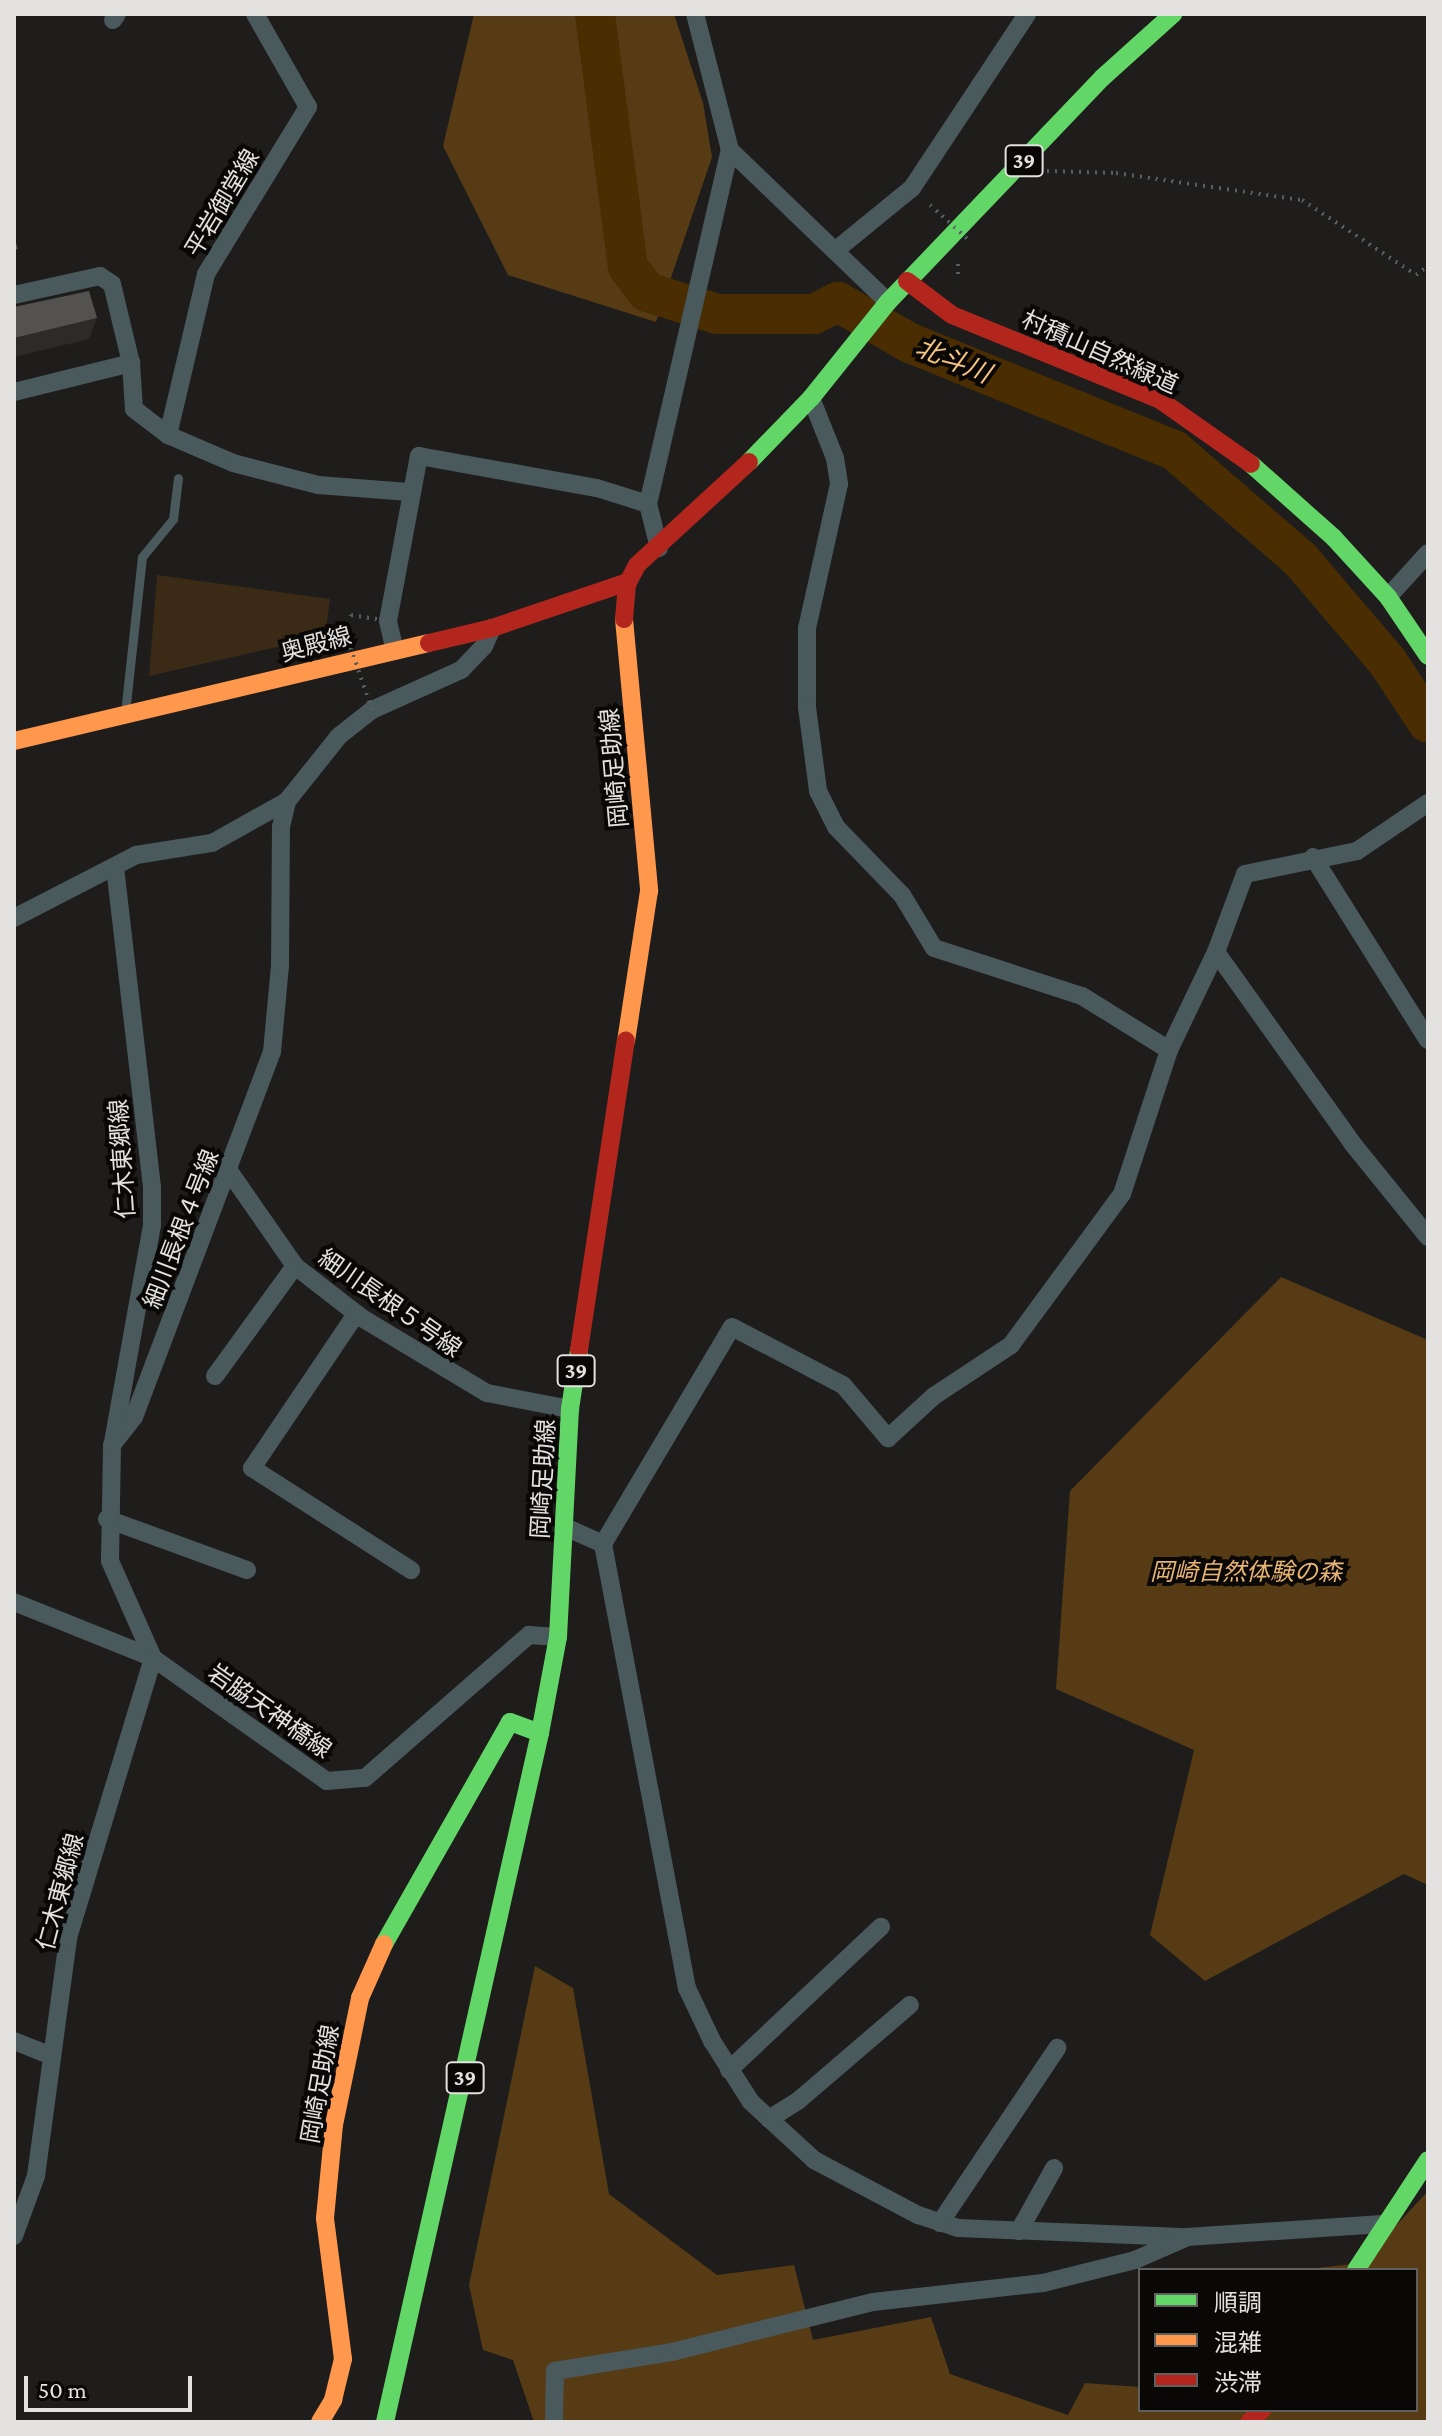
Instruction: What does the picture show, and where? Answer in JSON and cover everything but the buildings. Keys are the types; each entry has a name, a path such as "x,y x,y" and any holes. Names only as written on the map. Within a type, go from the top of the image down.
{"main road":[{"name":"39","path":"628,582 637,565 659,548 811,398 907,281 1102,78 1173,14"},
{"name":"村積山自然緑道","path":"907,281 952,315 1160,400 1258,469 1334,538 1388,597 1428,656"},
{"name":"奥殿線","path":"14,741 394,647 492,628 628,582"},
{"name":"岡崎足助線","path":"385,2422 540,1733 558,1637 570,1409 649,891 623,605 628,582"},
{"name":"岡崎足助線","path":"320,2422 333,2400 343,2359 325,2218 334,2125 360,1998 391,1928 510,1722 540,1733"},
{"path":"1357,2268 1383,2224 1428,2160"}],"street":[{"name":"平岩御堂線","path":"168,435 206,274 308,107 255,14"},
{"path":"659,548 648,504 730,150 695,14"},
{"path":"836,250 912,188 1024,15"},
{"path":"730,150 836,250 883,308"},
{"path":"14,295 100,276 112,284 131,363 134,409 168,435 233,463 318,485 409,492"},
{"path":"14,392 131,363"},
{"path":"811,398 835,458 839,484 807,628 807,707 818,791 836,827 902,895 934,948 1082,996 1169,1050"},
{"path":"394,647 388,621 417,460 426,456 597,488 648,504"},
{"path":"1388,597 1428,553"},
{"path":"14,918 136,855 212,843 287,801 339,736 372,710 461,670 484,646 492,628"},
{"name":"細川長根４号線","path":"112,1445 134,1417 229,1171 276,1033 281,827 287,801"},
{"path":"1383,2224 1187,2237 1019,2231 940,2223 814,2160 769,2119 729,2070 687,1988 603,1544 732,1327 843,1385 888,1438 934,1396 1011,1345 1122,1194 1169,1050 1216,952 1245,874 1369,846 1428,803"},
{"path":"1313,857 1428,1040"},
{"name":"仁木東郷線","path":"112,1445 152,1225 115,867"},
{"path":"1216,952 1352,1143 1428,1237"},
{"name":"細川長根５号線","path":"229,1171 295,1266 356,1314 442,1370 487,1393 570,1409"},
{"path":"215,1376 295,1266"},
{"path":"356,1314 252,1468 411,1570"},
{"path":"112,1445 107,1519 110,1561 153,1658"},
{"path":"107,1519 247,1570"},
{"path":"565,1527 603,1544"},
{"name":"岩脇天神橋線","path":"14,1602 153,1658 327,1781 365,1778 529,1635 558,1637"},
{"name":"仁木東郷線","path":"14,2236 36,2176 68,1938 153,1658"},
{"path":"729,2070 881,1927"},
{"path":"769,2119 852,2058 910,2005"},
{"path":"14,2041 52,2056"},
{"path":"940,2223 1057,2048"},
{"path":"1019,2231 1054,2168"},
{"path":"554,2422 555,2371 672,2352 873,2302 1043,2283 1135,2260 1187,2237"}],"lane":[{"path":"125,716 142,557 173,519 178,478"}],"path":[{"path":"1016,170 1116,173 1302,200 1416,275 1428,266"},
{"path":"930,205 971,242"},
{"path":"372,710 345,631 351,615 388,621"}],"shaded area":[{"path":"157,575 330,599 325,636 149,676"}],"green space":[{"path":"474,14 674,14 703,103 712,157 656,322 508,275 443,146"},
{"name":"岡崎自然体験の森","path":"1281,1277 1428,1340 1428,1885 1404,1874 1205,1981 1150,1935 1194,1750 1056,1689 1070,1491"},
{"path":"535,1966 573,1988 609,2194 717,2275 794,2265 813,2340 931,2317 950,2374 1068,2415 1085,2383 1138,2387 1138,2412 1418,2412 1418,2268 1317,2268 1361,2263 1428,2191 1428,2422 534,2422 513,2360 483,2350 469,2285"}],"waterway":[{"name":"北斗川","path":"595,14 628,267 647,292 717,314 814,314 838,302 910,343 1174,450 1300,559 1387,661 1428,723"}],"traffic: fast":[{"path":"749,462 811,398 888,302 1102,78 1173,14"},
{"path":"1251,464 1334,538 1388,597 1428,656"},
{"path":"384,1944 510,1722 540,1733 558,1637 570,1409 579,1350"},
{"path":"385,2422 540,1733"},
{"path":"1357,2268 1428,2160"}],"traffic: slow":[{"path":"624,619 649,891 626,1041"},
{"path":"14,741 429,643"},
{"path":"320,2422 333,2400 343,2359 325,2218 334,2125 360,1998 384,1944"}],"traffic: jam":[{"path":"907,281 952,315 1160,400 1251,464"},
{"path":"624,619 627,584 637,565 749,462"},
{"path":"429,643 492,628 628,582"},
{"path":"579,1350 626,1041"},
{"path":"1249,2422 1260,2412"}]}
